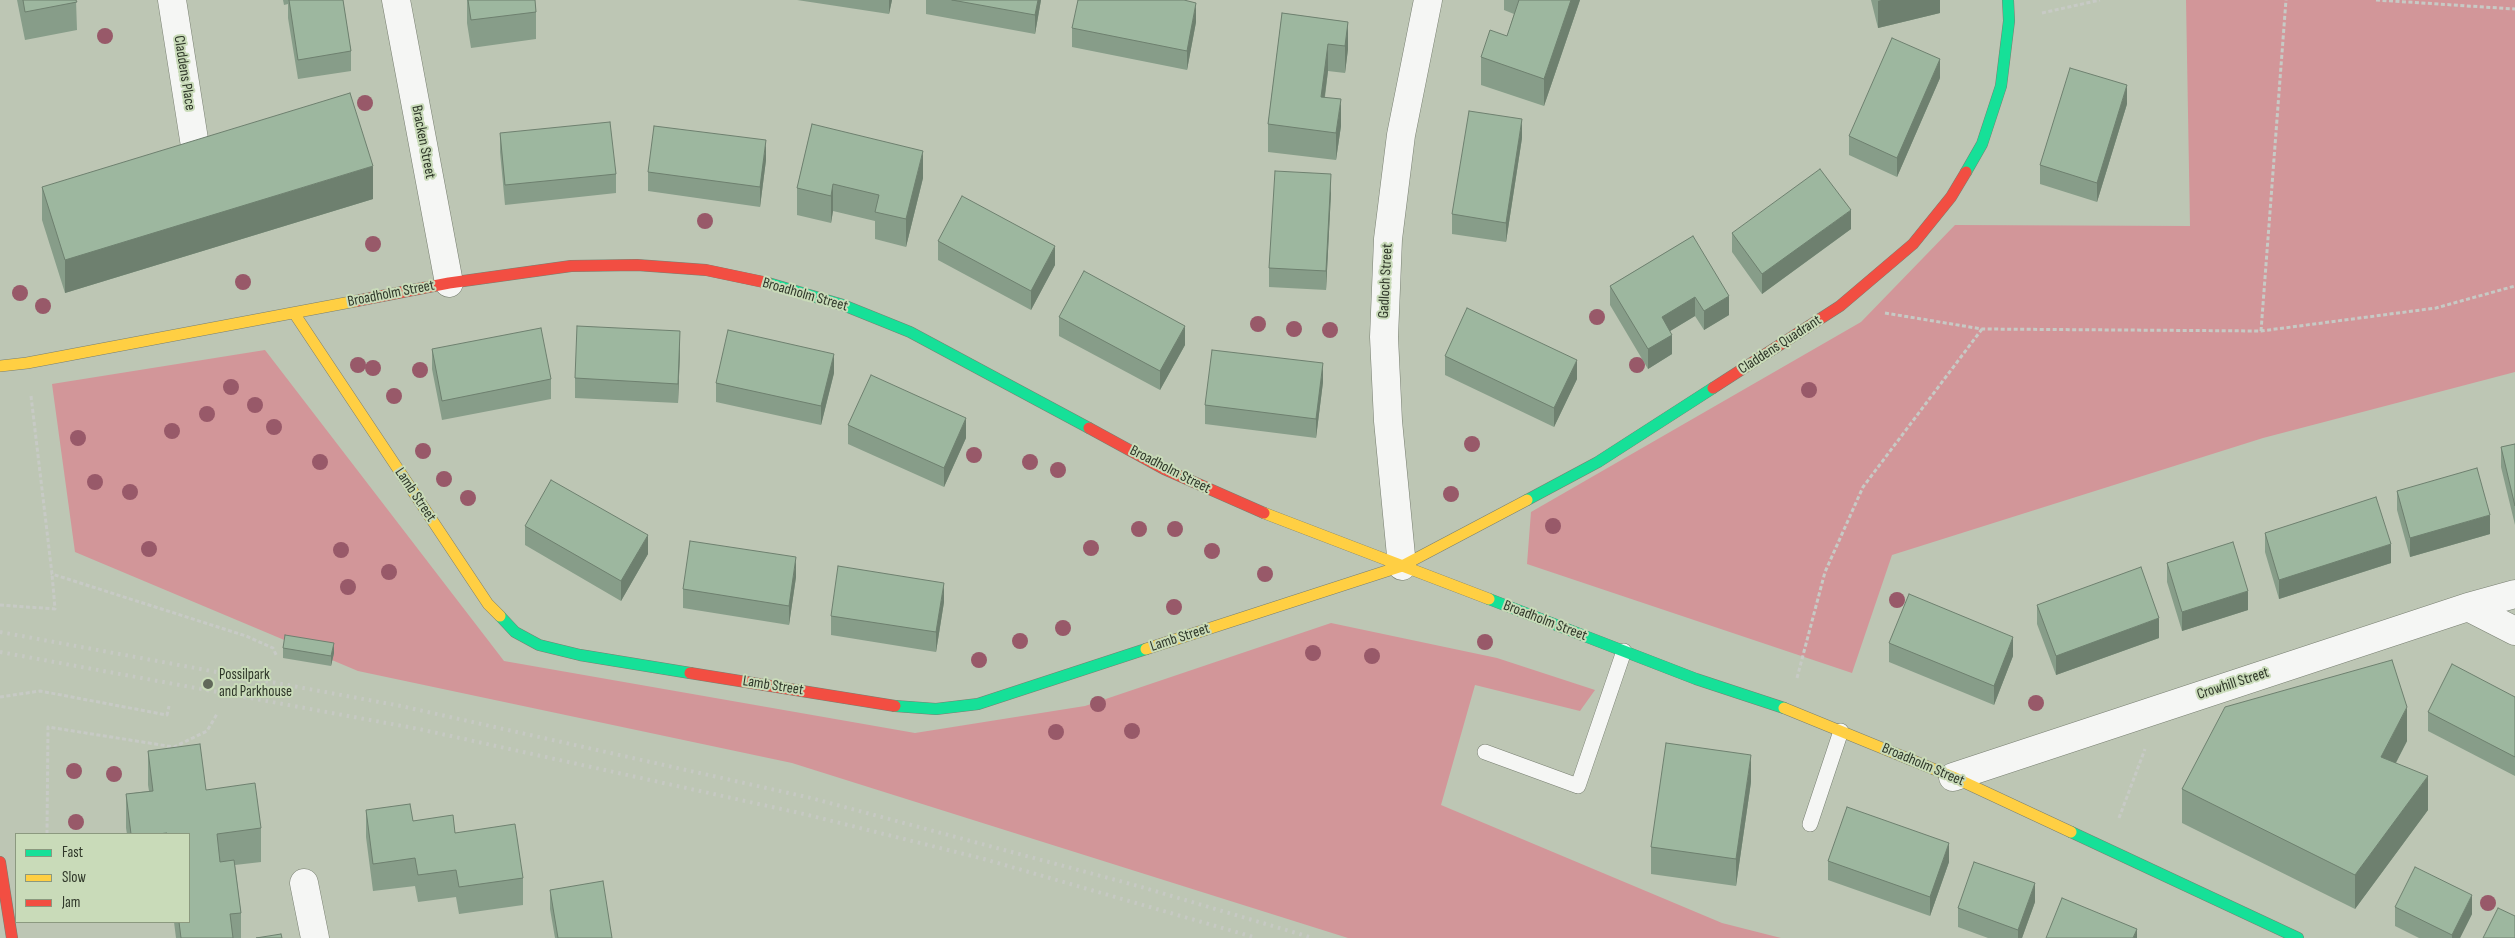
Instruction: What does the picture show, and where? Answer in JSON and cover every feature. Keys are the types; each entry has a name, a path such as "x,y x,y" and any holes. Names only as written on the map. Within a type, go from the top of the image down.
{"street":[{"name":"Claddens Place","path":"172,0 195,146"},
{"name":"Bracken Street","path":"396,0 449,283"},
{"name":"Claddens Quadrant","path":"1402,566 1598,462 1840,306 1913,244 1951,197 1982,144 2001,86 2009,20 2008,0"},
{"name":"Gadloch Street","path":"1402,566 1388,421 1384,336 1388,239 1421,1"},
{"name":"Broadholm Street","path":"0,366 27,363 449,283 571,266 637,266 706,270 772,284 843,305 910,332 1181,476 1239,503 1624,651 1789,710 1953,777 2298,938"},
{"name":"Lamb Street","path":"294,313 488,604 514,632 539,645 580,655 900,707 936,709 978,704 1402,566"},
{"name":"Crowhill Street","path":"1953,777 2468,607 2515,594"},
{"path":"2468,607 2515,631"},
{"path":"0,862 12,938"},
{"path":"304,883 315,938"}],"lane":[{"path":"1485,752 1578,786 1624,651"},
{"path":"1810,824 1840,731"}],"path":[{"path":"2009,20 2100,0"},
{"path":"2261,331 2286,0"},
{"path":"2376,0 2515,9"},
{"path":"1840,306 1982,329 2261,331 2436,308 2515,286"},
{"path":"1789,710 1825,572 1863,487 1982,329"},
{"path":"0,606 55,609 27,363"},
{"path":"52,574 246,636 274,648 277,657"},
{"path":"0,697 40,691 167,715 170,706"},
{"path":"2107,848 2161,708"},
{"path":"47,833 48,727 174,746 207,731 217,714"}],"shaded area":[{"path":"2186,0 2515,0 2515,372 2263,438 1892,555 1852,673 1527,564 1531,512 1861,322 1955,225 2190,226"},
{"path":"265,350 504,661 915,733 1085,706 1331,623 1497,658 1595,690 1580,711 1475,685 1441,805 1722,923 1781,938 1348,938 792,763 358,671 75,552 52,384"}],"building":[{"path":"23,0 76,0 77,2 25,12"},
{"path":"289,0 343,0 351,51 298,60"},
{"path":"468,0 535,0 536,12 471,20"},
{"path":"952,0 1038,0 1035,15"},
{"path":"1078,0 1184,0 1196,3 1187,51 1072,28"},
{"path":"1519,0 1571,0 1544,79 1481,57 1490,30 1507,36"},
{"path":"1282,13 1348,22 1345,46 1328,44 1321,97 1341,99 1336,133 1268,124"},
{"path":"1892,38 1940,59 1897,158 1849,136"},
{"path":"2070,68 2127,85 2097,183 2040,165"},
{"path":"350,93 373,166 65,260 42,187"},
{"path":"1469,111 1522,119 1506,223 1452,214"},
{"path":"610,122 616,174 505,185 500,133"},
{"path":"812,124 923,151 906,219 875,212 879,195 833,184 831,196 797,188"},
{"path":"654,126 766,140 760,187 648,172"},
{"path":"1820,169 1851,210 1762,274 1732,233"},
{"path":"1275,171 1331,174 1326,271 1269,268"},
{"path":"962,196 1055,246 1031,291 938,241"},
{"path":"1693,236 1729,296 1704,311 1695,297 1662,317 1672,335 1648,349 1610,286"},
{"path":"1084,271 1185,326 1160,371 1059,317"},
{"path":"1467,308 1577,360 1554,408 1445,356"},
{"path":"577,326 680,331 678,384 575,378"},
{"path":"541,328 551,379 442,401 432,349"},
{"path":"728,330 834,354 821,406 716,383"},
{"path":"1212,350 1323,363 1316,419 1205,405"},
{"path":"871,375 966,418 944,468 848,425"},
{"path":"2515,444 2515,506 2501,447"},
{"path":"2477,468 2490,515 2410,538 2397,491"},
{"path":"551,480 648,535 621,581 525,526"},
{"path":"2376,497 2391,544 2279,580 2265,533"},
{"path":"690,541 796,557 789,606 683,589"},
{"path":"2233,542 2248,591 2182,612 2167,563"},
{"path":"838,566 944,583 936,632 831,616"},
{"path":"2141,567 2159,618 2056,656 2037,605"},
{"path":"1909,594 2013,637 1994,686 1889,643"},
{"path":"285,635 334,643 331,656 283,648"},
{"path":"2392,660 2407,707 2381,757 2428,776 2355,875 2182,789 2225,707"},
{"path":"2452,664 2515,697 2515,757 2428,712"},
{"path":"1666,743 1751,755 1736,859 1651,847"},
{"path":"200,744 206,790 255,783 261,828 217,834 220,862 234,860 241,913 230,914 233,938 181,938 179,923 190,923 190,833 131,833 126,794 153,791 148,751"},
{"path":"410,804 413,821 453,815 455,833 515,824 523,878 459,887 456,870 418,875 415,858 373,864 366,810"},
{"path":"1847,807 1949,843 1930,897 1828,861"},
{"path":"1974,862 2035,883 2018,930 1958,908"},
{"path":"2415,867 2472,895 2452,935 2395,907"},
{"path":"603,881 612,938 558,938 550,890"},
{"path":"2062,898 2137,929 2133,938 2046,938"},
{"path":"2498,908 2515,916 2515,938 2483,938"},
{"path":"281,934 282,938 256,938"}],"railway":[{"path":"0,632 401,706 811,798 1138,886 1313,938"},
{"path":"0,652 419,729 804,814 984,859 1257,938"}],"traffic: fast":[{"path":"1966,172 1982,144 2001,86 2009,21 2008,0"},
{"path":"768,283 843,305 910,332 1089,428"},
{"path":"1527,500 1598,462 1713,388"},
{"path":"1489,599 1696,679 1784,708"},
{"path":"500,616 515,632 539,645 580,655 690,673"},
{"path":"895,706 936,709 978,704 1146,649"},
{"path":"2071,832 2298,938"}],"traffic: slow":[{"path":"0,366 27,363 356,301"},
{"path":"294,313 488,604 500,616"},
{"path":"1146,649 1402,566 1527,500"},
{"path":"1264,513 1489,599"},
{"path":"1784,708 1953,777 2071,832"}],"traffic: jam":[{"path":"1713,388 1840,306 1913,244 1951,197 1966,172"},
{"path":"356,301 449,283 571,266 637,265 706,270 768,283"},
{"path":"1089,428 1164,469 1264,513"},
{"path":"690,673 895,706"},
{"path":"0,862 12,938"}],"place":[{"name":"Possilpark and Parkhouse","path":"208,684"}]}
